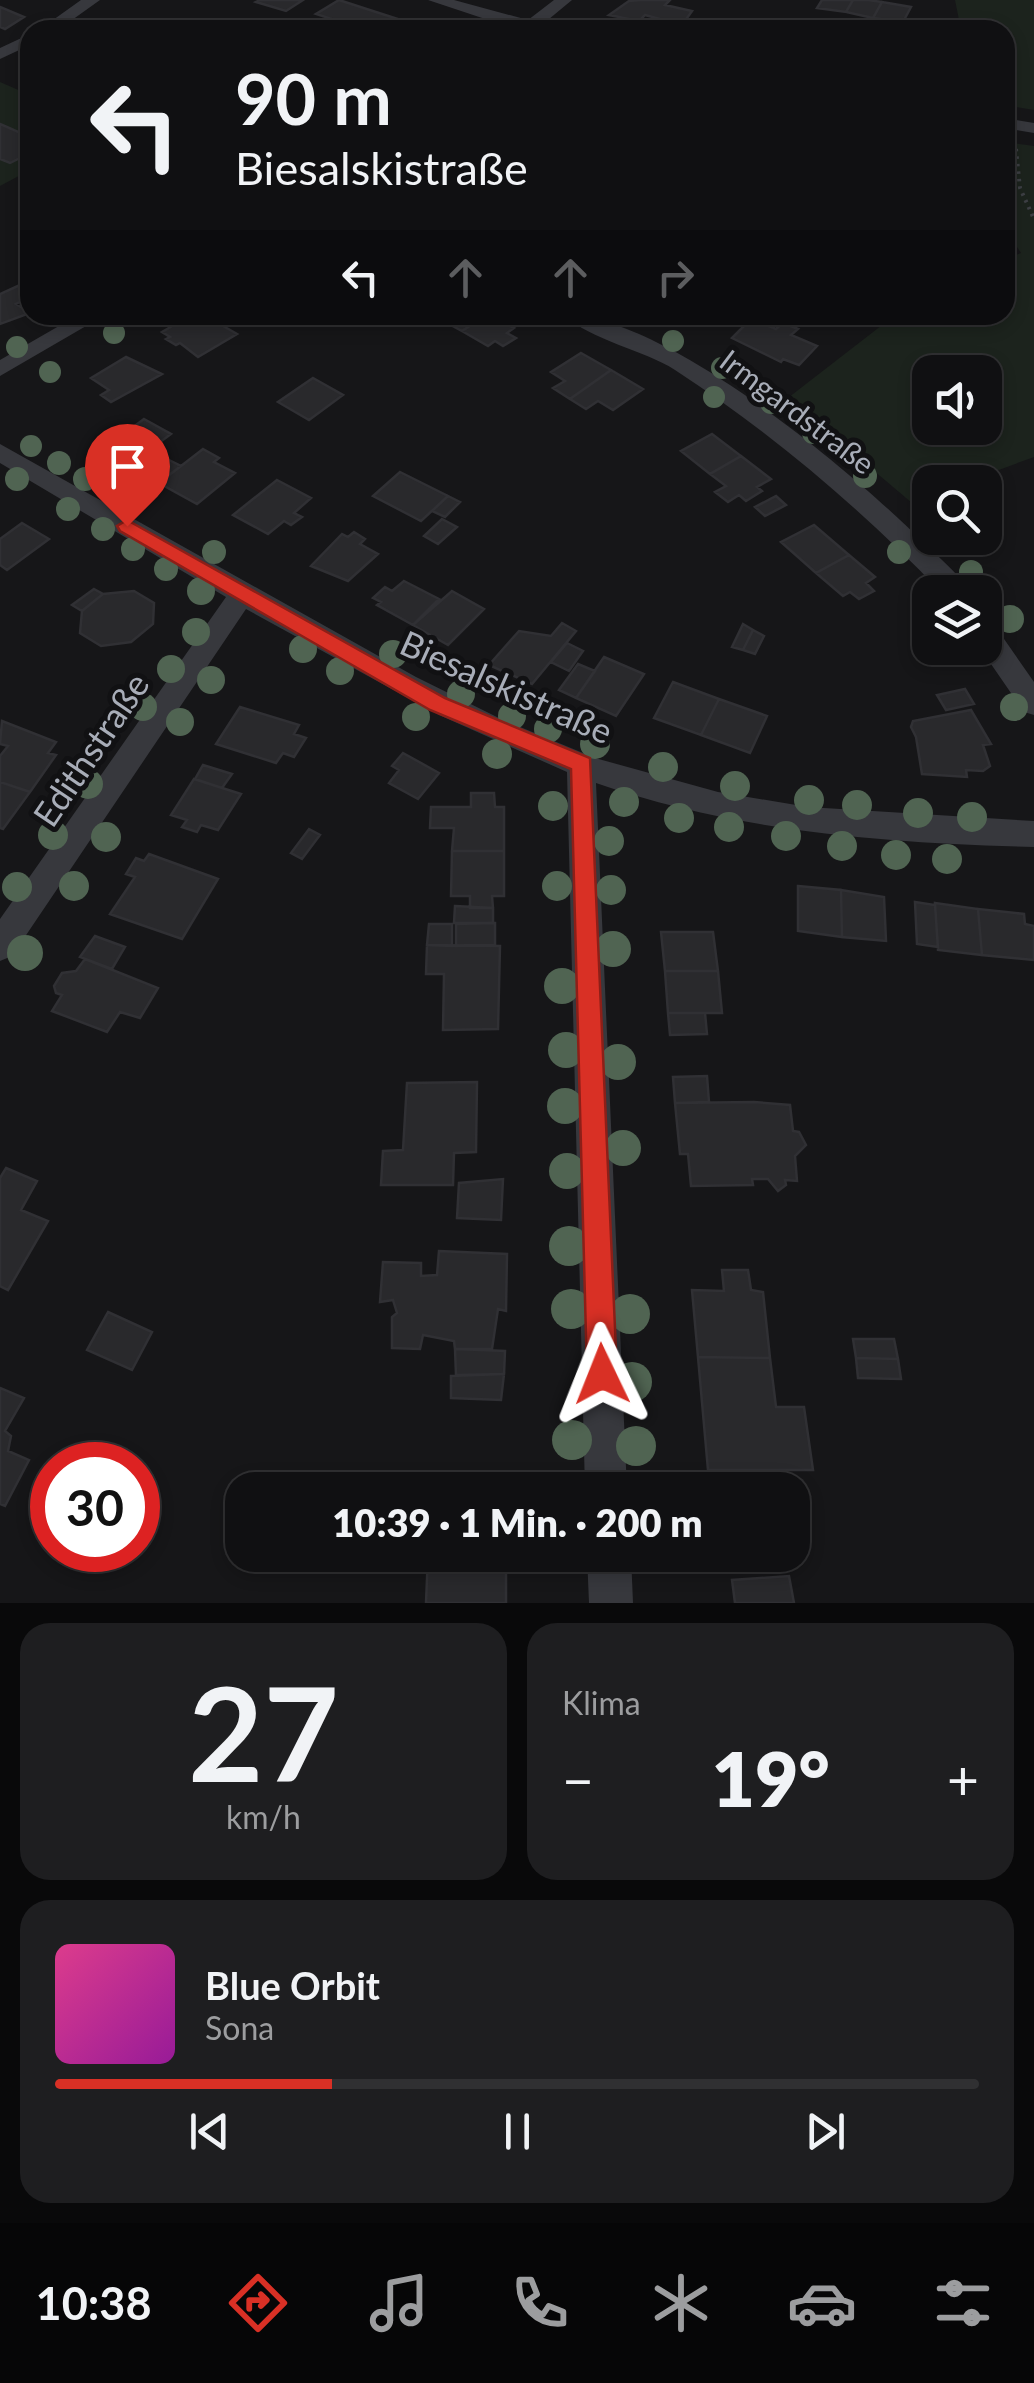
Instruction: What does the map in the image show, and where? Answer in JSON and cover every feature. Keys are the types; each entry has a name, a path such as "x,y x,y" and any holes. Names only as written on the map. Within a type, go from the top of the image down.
{"street":[{"path":"61,20 92,0"},
{"path":"436,0 504,20"},
{"path":"543,20 564,0"},
{"path":"0,369 77,325"},
{"name":"Irmgardstraße","path":"598,325 678,362 786,436 884,518 939,575"},
{"name":"Biesalskistraße","path":"0,452 438,704 582,764 672,794 792,820 903,831 1034,834"},
{"name":"Edithstraße","path":"0,946 242,594"},
{"path":"1002,658 1034,704"},
{"path":"582,764 605,1472"},
{"path":"610,1572 611,1603"}],"path":[{"path":"1016,146 1020,188 1034,219"}],"shaded area":[{"path":"955,0 1034,0 1034,110 1015,107 1015,20 959,20"},
{"path":"0,82 20,91 20,175 0,186"},
{"path":"1015,143 1034,146 1034,457 1002,469 1002,465 912,465 912,503 784,401 882,325 1015,325 1015,255 1021,253 1015,244"}],"building":[{"path":"303,0 286,11 256,2"},
{"path":"339,0 401,20 334,20 316,14"},
{"path":"670,0 665,5 692,11 686,20 645,15 634,20 609,15 629,1"},
{"path":"822,0 853,0 846,12 817,8"},
{"path":"853,0 882,2 873,18 846,12"},
{"path":"882,2 911,7 904,20 873,18"},
{"path":"0,7 24,17 5,29 0,27"},
{"path":"0,124 20,133 20,158 10,163 0,159"},
{"path":"20,285 20,302 16,304 20,307 20,317 0,324 0,294"},
{"path":"174,325 221,325 237,334 198,357 180,343 176,345 166,339 170,337 162,332"},
{"path":"471,325 508,325 514,328 507,333 516,338 503,346 495,341 488,346 462,331"},
{"path":"745,325 776,329 788,325 798,329 791,335 817,346 799,365 783,359 781,362 732,338"},
{"path":"581,353 611,370 570,399 553,388 565,381 551,372"},
{"path":"126,357 162,374 111,402 101,395 109,390 91,378"},
{"path":"611,370 643,389 613,410 598,401 586,409 570,399"},
{"path":"313,378 343,395 309,420 278,402"},
{"path":"144,419 171,434 136,460 109,445"},
{"path":"712,434 741,456 710,474 681,451"},
{"path":"203,449 219,458 214,462 235,473 197,504 159,483"},
{"path":"741,456 771,479 757,487 762,491 746,501 739,495 728,502 715,492 726,486 710,474"},
{"path":"169,460 181,466 158,483 146,476"},
{"path":"400,472 448,496 421,521 373,496"},
{"path":"277,480 311,498 294,513 302,517 291,525 284,521 268,534 233,515"},
{"path":"448,496 460,502 445,517 432,511"},
{"path":"776,496 786,505 765,516 755,507"},
{"path":"442,519 457,527 438,544 424,536"},
{"path":"22,523 49,539 7,570 0,565 0,539"},
{"path":"814,525 849,555 816,573 781,542"},
{"path":"354,532 365,539 360,544 378,554 348,581 311,566 342,534 348,537"},
{"path":"849,555 875,577 866,583 874,591 859,599 850,592 843,596 816,573"},
{"path":"404,581 439,599 413,625 377,605 381,602 373,598 385,587 392,591"},
{"path":"94,589 103,594 82,611 72,605"},
{"path":"134,591 154,603 153,624 131,642 101,646 80,633 82,611 103,594"},
{"path":"452,591 484,609 448,645 413,625"},
{"path":"562,623 576,631 532,684 489,665 519,631 551,636"},
{"path":"743,624 753,630 743,650 732,647"},
{"path":"753,630 764,636 755,654 743,650"},
{"path":"567,643 583,651 569,671 551,662"},
{"path":"604,657 644,674 616,716 576,698"},
{"path":"578,664 595,671 576,698 559,690"},
{"path":"673,682 719,699 701,735 654,718"},
{"path":"965,689 974,704 946,710 937,695"},
{"path":"719,699 767,716 750,753 701,735"},
{"path":"240,707 299,725 294,734 306,738 294,757 283,753 276,763 216,744"},
{"path":"971,710 991,744 983,745 990,766 983,771 966,770 967,777 922,774 913,721"},
{"path":"2,721 56,742 48,753 56,755 30,792 0,782 0,756 8,746 0,744"},
{"path":"403,753 439,773 418,799 389,783 399,770 392,766"},
{"path":"203,765 232,774 222,788 195,779"},
{"path":"194,779 241,794 218,830 201,825 197,832 182,827 187,820 171,815"},
{"path":"0,782 30,792 3,829 0,828"},
{"path":"471,793 494,793 495,807 504,807 504,851 452,851 454,828 430,828 431,807 471,807"},
{"path":"309,829 320,835 302,859 291,853"},
{"path":"452,851 504,851 504,896 492,896 493,908 470,908 470,896 451,896"},
{"path":"149,854 218,879 182,939 110,914 135,877 126,874 136,858 144,861"},
{"path":"798,886 841,890 842,937 798,931"},
{"path":"841,890 884,897 886,941 842,937"},
{"path":"915,902 935,905 938,947 917,944"},
{"path":"935,903 978,909 982,955 938,950"},
{"path":"455,906 493,908 493,923 454,923"},
{"path":"978,909 1024,914 1025,924 1034,926 1034,960 982,955"},
{"path":"495,923 495,945 456,946 456,924"},
{"path":"429,924 452,924 452,946 427,945"},
{"path":"661,932 713,932 718,971 665,971"},
{"path":"95,936 125,947 112,969 80,957"},
{"path":"427,945 500,946 498,1029 443,1030 444,974 426,974"},
{"path":"85,959 158,988 140,1018 120,1012 107,1032 52,1011 62,995 56,993 54,986 62,973 76,971"},
{"path":"665,971 718,971 722,1013 668,1013"},
{"path":"668,1013 705,1013 707,1034 670,1035"},
{"path":"707,1076 709,1102 675,1103 673,1077"},
{"path":"477,1082 476,1152 454,1153 453,1185 381,1185 383,1151 403,1150 407,1083"},
{"path":"675,1103 790,1105 793,1131 799,1132 806,1145 795,1156 797,1181 785,1180 786,1185 778,1191 768,1179 752,1179 753,1185 691,1186 688,1154 680,1154"},
{"path":"6,1168 37,1181 21,1210 48,1221 8,1290 0,1286 0,1178"},
{"path":"503,1179 501,1220 457,1218 459,1183"},
{"path":"439,1251 507,1254 506,1311 498,1309 492,1349 455,1349 454,1341 423,1335 420,1349 392,1348 392,1317 397,1313 393,1300 380,1302 383,1262 421,1263 421,1276 437,1275"},
{"path":"722,1270 748,1270 751,1290 763,1292 770,1358 698,1357 692,1290 724,1291"},
{"path":"108,1312 152,1332 132,1370 87,1350"},
{"path":"853,1339 894,1339 898,1359 856,1358"},
{"path":"455,1349 505,1351 504,1374 456,1375"},
{"path":"698,1357 770,1358 776,1407 804,1407 813,1470 708,1470"},
{"path":"856,1358 898,1359 901,1379 858,1378"},
{"path":"504,1374 501,1400 451,1398 451,1376"},
{"path":"0,1388 24,1398 5,1431 11,1436 8,1451 29,1460 5,1506 0,1504"},
{"path":"427,1572 506,1572 506,1603 426,1603"},
{"path":"789,1576 794,1603 735,1603 732,1580"}],"route":[{"path":"127,526 438,704 582,764 602,1374"}]}
